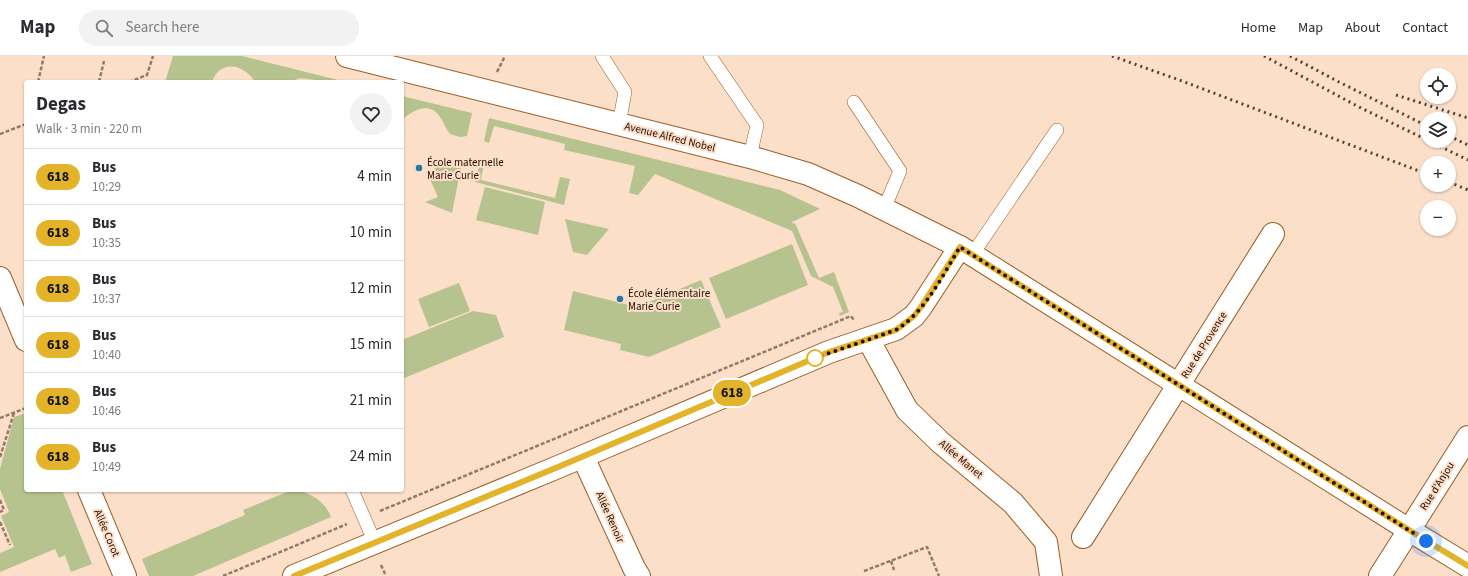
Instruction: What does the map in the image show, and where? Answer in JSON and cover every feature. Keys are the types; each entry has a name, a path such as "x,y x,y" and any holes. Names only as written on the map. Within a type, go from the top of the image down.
{"street":[{"name":"Avenue Alfred Nobel","path":"347,56 750,157 808,174 858,196 970,254 1468,566"},
{"name":"Rue de Provence","path":"1083,537 1273,234"},
{"path":"294,576 583,457 829,352 896,330 914,316 937,283 970,254"},
{"path":"0,278 24,335"},
{"name":"Allée Manet","path":"868,339 907,410 940,442 1013,503 1046,542 1051,576"},
{"name":"Rue d'Anjou","path":"1380,576 1468,437"},
{"name":"Allée Renoir","path":"583,457 639,576"},
{"name":"Allée Corot","path":"90,492 125,576"}],"lane":[{"path":"602,56 626,92 618,124"},
{"path":"710,56 757,126 750,157"},
{"path":"854,102 900,171 884,209"},
{"path":"970,254 1057,130"},
{"path":"353,492 375,543"}],"path":[{"path":"38,80 44,56"},
{"path":"134,80 147,75 153,56"},
{"path":"100,80 104,61"},
{"path":"0,134 24,125"},
{"path":"223,576 851,316 868,339"},
{"path":"0,418 24,409"},
{"path":"0,457 14,413"},
{"path":"0,500 4,510 0,512"},
{"path":"0,522 10,545"},
{"path":"864,571 927,547 939,576"},
{"path":"891,561 894,570"}],"green space":[{"path":"173,56 242,56 338,80 300,78 294,80 253,80 245,71 239,68 226,67 216,75 213,80 166,80"},
{"path":"404,96 472,113 467,136 460,137 450,134 440,117 431,109 426,108 416,110 404,118"},
{"path":"489,118 780,190 820,209 792,222 793,224 795,223 819,278 834,272 849,312 840,316 839,313 843,312 833,287 811,276 792,231 655,174 638,195 629,193 635,166 564,150 565,144 494,126 489,143 484,141"},
{"path":"454,161 462,162 452,213 425,202 438,197 428,175 440,165"},
{"path":"480,162 484,163 481,180 555,198 560,177 570,179 564,205 475,182"},
{"path":"485,187 545,202 538,235 476,220"},
{"path":"565,219 609,229 587,255 573,252"},
{"path":"792,244 808,285 726,319 709,278"},
{"path":"701,280 721,327 649,357 620,350 621,344 564,330 573,291 637,307"},
{"path":"459,283 470,311 429,327 418,299"},
{"path":"473,311 496,315 504,337 404,378 404,339"},
{"path":"24,414 24,492 63,492 92,564 71,572 65,555 59,558 55,549 0,572 0,553 14,547 1,516 9,512 0,489 0,469 14,417"},
{"path":"287,492 303,492 321,502 331,517 193,576 149,576 142,559 245,515 243,510"}],"railway":[{"path":"1112,56 1420,171"},
{"path":"1264,56 1359,107 1420,137"},
{"path":"1290,56 1420,122"},
{"path":"1396,95 1468,118"},
{"path":"1456,139 1468,145"},
{"path":"1443,148 1468,160"},
{"path":"1456,185 1468,190"}],"bus line":[{"name":"618","path":"294,576 558,467 829,352 896,330 914,316 921,307 960,247 1468,566"}],"place":[{"name":"École maternelle Marie Curie","path":"419,168"},
{"name":"École élémentaire Marie Curie","path":"620,299"}],"route":[{"path":"815,358 896,330 904,324 914,316 921,307 960,247 1426,541"}]}
